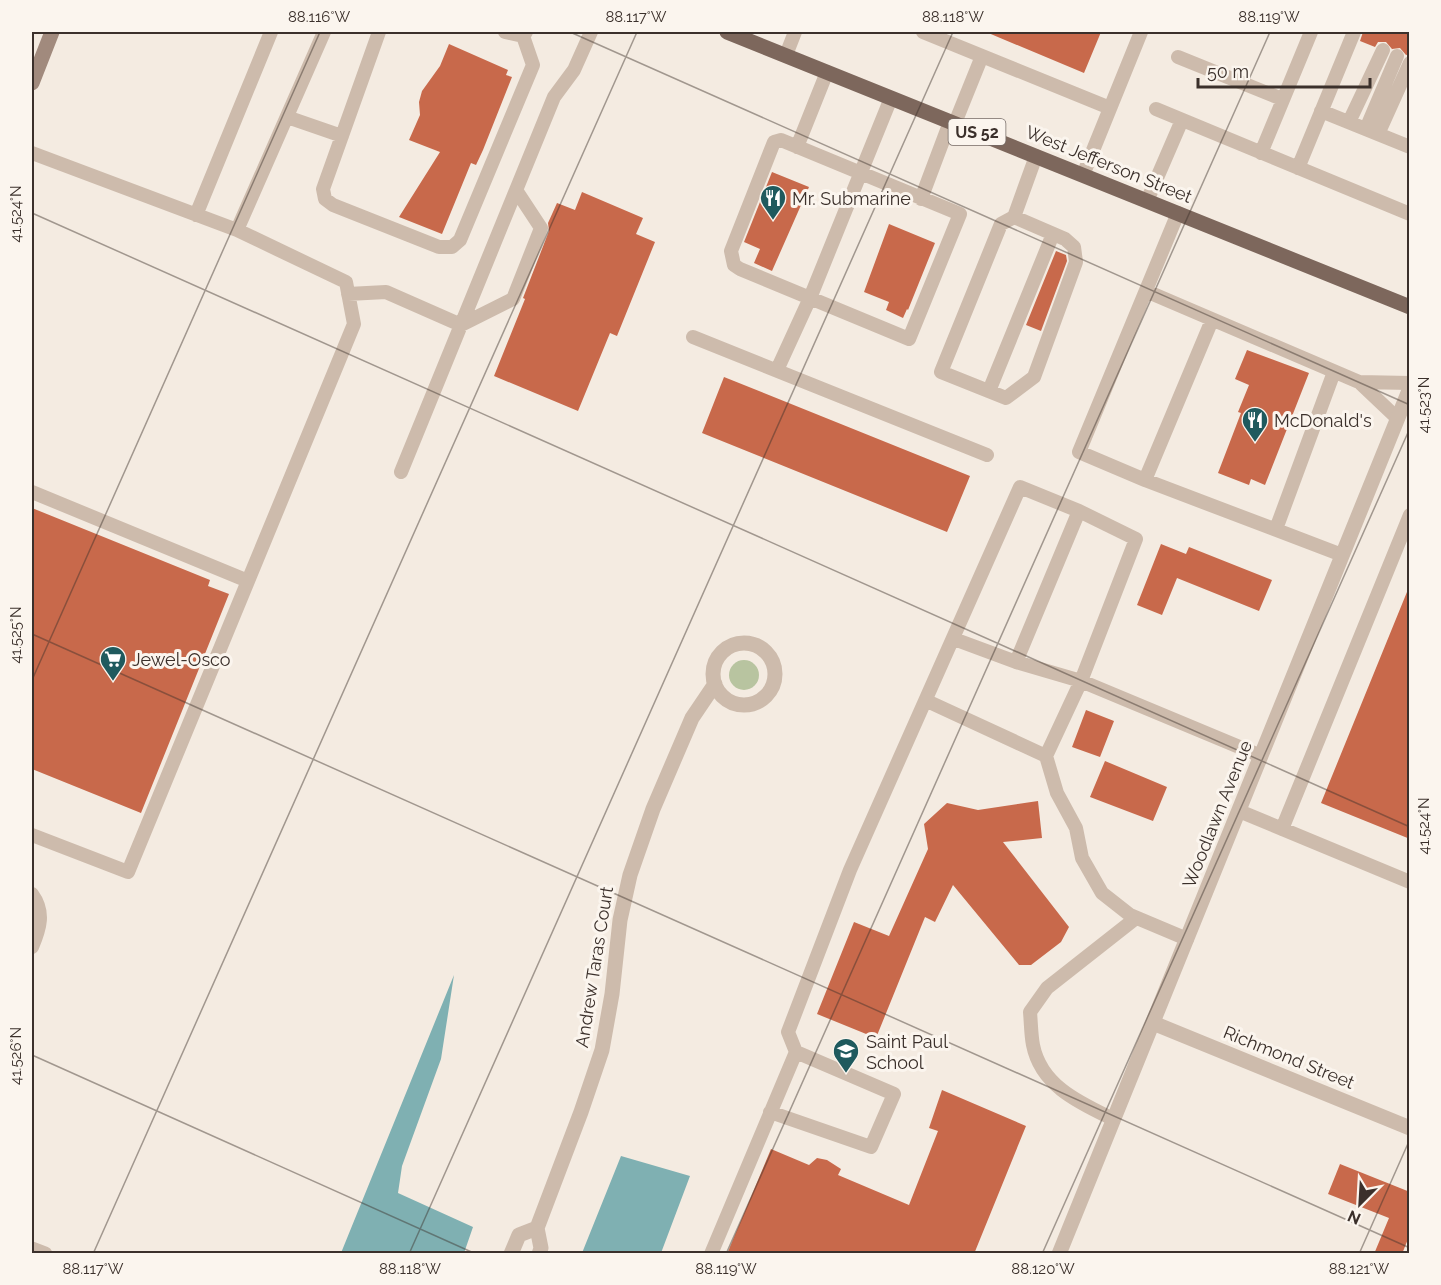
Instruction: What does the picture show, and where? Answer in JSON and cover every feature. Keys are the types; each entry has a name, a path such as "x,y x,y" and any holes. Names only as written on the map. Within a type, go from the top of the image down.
{"main road":[{"path":"32,83 52,32"},
{"name":"West Jefferson Street","path":"727,32 1410,307"}],"street":[{"name":"Woodlawn Avenue","path":"1059,1254 1410,388"},
{"name":"Andrew Taras Court","path":"539,1254 541,1248 537,1228 602,1050 611,1004 620,920 630,874 640,844 692,718 715,684 713,673 715,662 721,653 729,646 751,643 761,647 769,654 774,664 776,675 774,686 768,695 749,705 738,705 728,700 715,684"},
{"name":"Richmond Street","path":"1154,1023 1410,1128"},
{"path":"511,1254 519,1235 537,1228"},
{"path":"32,1249 45,1254"}],"lane":[{"path":"196,215 271,32"},
{"path":"237,230 324,32"},
{"path":"379,32 323,189 325,199 333,205 439,247 453,247 459,240 533,65 525,34 505,32"},
{"path":"400,472 554,97 574,70 591,32"},
{"path":"786,55 795,32"},
{"path":"923,32 1110,108"},
{"path":"1083,175 1141,32"},
{"path":"1261,153 1311,32"},
{"path":"1298,168 1354,32"},
{"path":"1349,122 1383,50"},
{"path":"921,199 982,56"},
{"path":"1178,57 1282,99"},
{"path":"1372,131 1403,60"},
{"path":"797,147 827,72"},
{"path":"777,370 810,298 891,98"},
{"path":"1156,109 1410,214"},
{"path":"1321,111 1410,147"},
{"path":"287,117 342,136"},
{"path":"1147,201 1182,120"},
{"path":"781,141 860,174 960,214 909,339 734,265 731,251 774,142 781,141"},
{"path":"32,153 237,230 346,282 354,324 128,872 32,836"},
{"path":"1014,217 1065,239 1074,247 1076,262 1034,377 1006,398 941,372 1001,224 1014,217 1036,156"},
{"path":"460,325 513,299 541,228 516,190"},
{"path":"1178,213 1079,452 1145,480 1342,555"},
{"path":"988,391 1053,234"},
{"path":"1146,291 1359,382 1403,410"},
{"path":"348,294 386,292 460,325"},
{"path":"1145,480 1212,320"},
{"path":"693,337 987,455"},
{"path":"1276,529 1334,372"},
{"path":"1359,382 1410,383"},
{"path":"711,1254 796,1052 789,1032 863,840 927,701 1020,487 1079,511 1136,539 1080,681 1046,756 1057,793 1076,828 1082,858 1102,893 1136,918 1187,939"},
{"path":"32,492 248,581"},
{"path":"1016,662 1079,511"},
{"path":"1282,829 1410,514"},
{"path":"954,639 1016,662 1080,681 1261,756"},
{"path":"927,701 1046,756"},
{"path":"1239,811 1410,882"},
{"path":"32,894 39,904 40,914 38,933 32,947"},
{"path":"1113,1119 1073,1100 1047,1077 1034,1047 1030,1012 1047,988 1136,918"},
{"path":"770,1112 871,1147 894,1095 796,1052"}],"green space":[{"path":"744,660 755,664 759,675 755,686 744,690 733,686 729,675 733,664"}],"water":[{"path":"454,975 441,1059 402,1166 398,1193 473,1227 464,1253 341,1253"},
{"path":"621,1156 690,1176 661,1253 582,1253"}],"building":[{"path":"986,32 1101,32 1084,73"},
{"path":"1363,32 1410,32 1410,54 1406,55 1400,48 1392,49 1386,42 1378,42 1375,47 1360,41"},
{"path":"449,44 508,70 506,75 512,77 483,150 476,165 471,163 442,234 399,217 440,152 409,140 420,115 419,102 422,91 440,66"},
{"name":"Mr. Submarine","path":"772,172 809,187 772,271 754,263 760,249 744,242"},
{"path":"582,192 643,218 636,234 655,242 617,336 610,333 578,411 494,376 525,299 523,298 549,231 548,223 557,203 575,210"},
{"path":"889,224 935,243 903,318 886,310 889,302 864,292"},
{"path":"1056,251 1066,255 1067,261 1041,331 1026,325"},
{"name":"McDonald's","path":"1247,350 1309,373 1265,485 1251,479 1249,485 1218,473 1249,385 1235,379"},
{"path":"724,377 970,476 947,532 702,433"},
{"name":"Jewel-Osco","path":"32,508 210,580 208,586 229,594 141,813 32,769"},
{"path":"1161,544 1186,554 1189,547 1272,580 1259,611 1177,578 1162,615 1137,605"},
{"path":"1410,587 1410,839 1321,803"},
{"path":"1086,710 1114,721 1100,757 1072,747"},
{"path":"1105,761 1167,787 1153,821 1090,797"},
{"path":"1038,801 1042,838 1003,842 1069,927 1061,942 1031,965 1019,965 953,885 935,922 925,917 876,1038 817,1014 854,922 889,936 928,849 924,824 947,803 978,810"},
{"path":"942,1090 1026,1126 974,1254 727,1254 771,1149 809,1165 817,1158 827,1160 841,1169 838,1175 909,1205 938,1131 929,1128"},
{"path":"1340,1164 1410,1192 1410,1234 1402,1254 1374,1254 1389,1218 1328,1194"}],"place":[{"name":"Mr. Submarine","path":"773,221"},
{"name":"McDonald's","path":"1255,443"},
{"name":"Jewel-Osco","path":"113,682"},
{"name":"Saint Paul School","path":"846,1074"}]}
